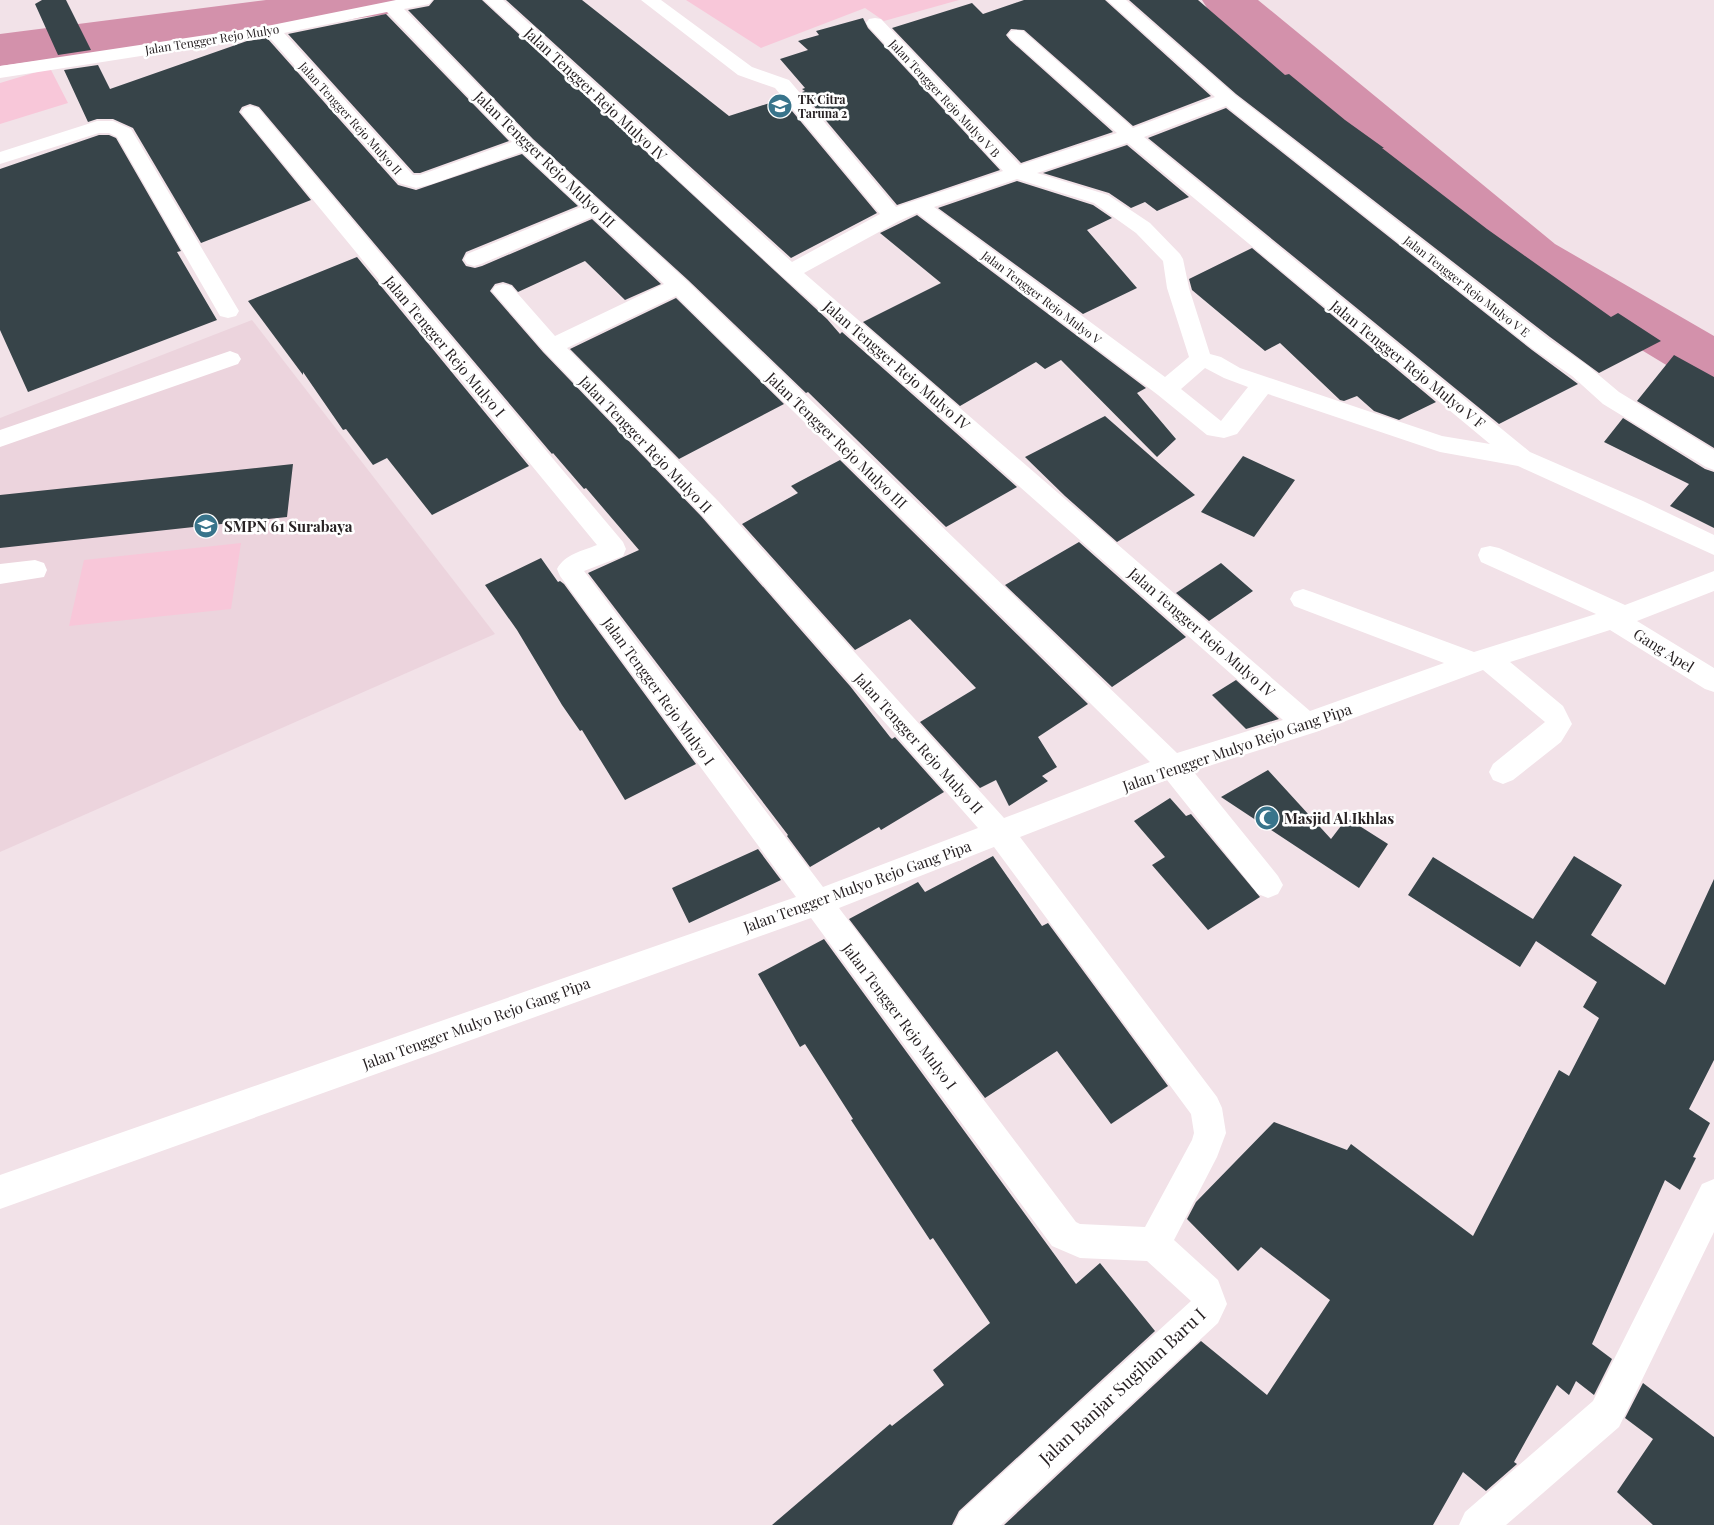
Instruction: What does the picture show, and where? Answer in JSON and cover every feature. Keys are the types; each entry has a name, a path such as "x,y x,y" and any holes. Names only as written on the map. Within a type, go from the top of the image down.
{"street":[{"name":"Jalan Tengger Rejo Mulyo","path":"0,72 272,30 423,0"},
{"name":"Jalan Tengger Rejo Mulyo IV","path":"493,0 790,272 1306,724"},
{"path":"650,0 745,71 782,84 892,216"},
{"name":"Jalan Tengger Rejo Mulyo V E","path":"1116,0 1228,99 1541,344 1580,371 1611,398 1714,460"},
{"name":"Jalan Tengger Rejo Mulyo III","path":"392,7 526,144 679,286 1172,766 1268,885"},
{"name":"Jalan Tengger Rejo Mulyo V B","path":"875,23 1015,172"},
{"name":"Jalan Tengger Rejo Mulyo II","path":"272,30 406,179 416,182 425,180 526,144"},
{"name":"Jalan Tengger Rejo Mulyo V F","path":"1017,36 1131,135 1522,458 1634,507 1714,546"},
{"path":"790,272 892,216 919,205 1131,135 1228,99"},
{"name":"Jalan Tengger Rejo Mulyo I","path":"250,112 614,549 578,562 569,569 1064,1234 1073,1240 1080,1241 1154,1244"},
{"path":"0,158 97,127 112,128 124,133 228,311"},
{"path":"1015,172 1101,199 1144,228 1173,259 1178,288 1201,359"},
{"name":"Jalan Tengger Rejo Mulyo V","path":"919,205 1166,389 1215,428 1224,430 1229,428 1263,384"},
{"path":"474,259 596,208"},
{"path":"552,346 679,286"},
{"name":"Jalan Tengger Rejo Mulyo II","path":"503,291 552,346 711,509 1000,833 1206,1108 1210,1133 1206,1146 1154,1244"},
{"path":"0,440 230,359"},
{"path":"1201,359 1263,384 1440,444 1522,458"},
{"path":"1166,389 1201,359"},
{"name":"Gang Apel","path":"1490,555 1619,618 1714,681"},
{"path":"0,574 34,570"},
{"name":"Jalan Tengger Mulyo Rejo Gang Pipa","path":"0,1192 816,903 1172,766 1306,724 1481,661 1619,618 1714,581"},
{"path":"1303,599 1481,661 1554,714 1559,724 1551,734 1503,772"},
{"path":"1478,1525 1606,1414 1712,1206"},
{"name":"Jalan Banjar Sugihan Baru I","path":"973,1525 1206,1311 1210,1304 1206,1292 1154,1244"}],"shaded area":[{"path":"686,0 959,0 884,21 865,8 761,48"},
{"path":"50,68 68,103 0,124 0,83"},
{"name":"SMPN 61 Surabaya","path":"252,320 495,634 0,852 0,418"},
{"path":"241,543 231,609 69,626 84,560"}],"building":[{"path":"42,0 66,0 91,50 58,55 35,4"},
{"path":"434,0 482,0 827,319 840,334 842,332 1017,487 946,527 808,392 806,393 688,280 533,139 408,10 429,6"},
{"path":"506,0 582,0 729,116 782,99 877,213 791,258"},
{"path":"1024,0 1105,0 1211,96 1133,126 1024,30 1011,29 1006,35 1010,40 1113,132 1021,163 892,28 972,3 983,14"},
{"path":"1129,0 1198,0 1285,75 1289,74 1345,120 1384,148 1382,148 1487,229 1611,317 1618,313 1661,341 1599,373 1236,94"},
{"path":"386,14 509,141 420,173 414,173 288,34"},
{"path":"863,18 868,28 1000,170 897,205 802,92 805,91 802,89 805,88 780,59 808,50 798,41 819,35 816,31"},
{"path":"267,38 398,185 416,190 522,154 578,206 466,252 462,260 466,266 475,268 482,266 592,219 661,284 625,300 585,261 518,292 512,285 503,282 495,284 490,291 543,352 701,516 850,686 890,737 892,739 895,737 944,792 881,830 879,827 810,867 788,835 588,573 639,550 586,488 584,489 552,454 259,107 250,104 242,107 239,112 311,200 201,243 133,128 113,119 97,119 88,122 64,70 98,65 110,89 247,41"},
{"path":"1226,108 1532,350 1578,384 1499,424 1148,138"},
{"path":"99,135 109,135 116,138 181,251 177,252 217,320 28,392 0,330 0,169"},
{"path":"1127,145 1189,197 1157,211 1145,202 1131,208 1109,193 1043,173"},
{"path":"1017,181 1093,205 1112,218 1087,230 1137,288 1083,314 938,208"},
{"path":"917,215 1146,388 1137,393 1176,439 1157,457 1061,360 1045,369 1036,362 960,406 863,322 941,283 880,233"},
{"path":"1252,248 1436,402 1399,420 1374,411 1357,396 1344,401 1340,400 1280,343 1265,351 1192,290 1189,279"},
{"path":"357,257 529,466 432,515 387,458 373,465 346,429 343,430 303,372 303,375 248,301"},
{"path":"676,298 784,404 679,459 570,349"},
{"path":"1674,355 1714,377 1714,448 1637,401"},
{"path":"1105,416 1195,495 1117,542 1065,496 1025,457"},
{"path":"1623,418 1705,469 1714,472 1714,528 1670,506 1689,484 1604,442"},
{"path":"1243,456 1295,480 1254,537 1201,512"},
{"path":"840,460 1088,704 1038,737 1057,767 1042,776 1048,781 1009,806 996,780 980,788 920,722 976,688 910,619 855,650 742,524 798,493 791,486"},
{"path":"293,464 287,517 0,548 0,495"},
{"path":"1079,542 1186,637 1112,687 1005,585"},
{"path":"541,558 558,582 560,581 564,584 696,764 625,800 582,730 580,731 562,705 517,630 485,585"},
{"path":"1221,563 1253,591 1209,621 1176,593"},
{"path":"1236,680 1279,719 1246,729 1212,695"},
{"path":"1268,770 1331,839 1347,818 1388,844 1359,888 1221,797"},
{"path":"1170,798 1186,816 1191,814 1260,897 1208,930 1152,865 1165,857 1134,821"},
{"path":"758,849 781,880 689,923 672,888"},
{"path":"993,856 1042,926 1048,923 1168,1086 1111,1124 1057,1051 985,1098 849,919 918,882 925,892"},
{"path":"1574,856 1622,885 1591,935 1665,985 1714,879 1714,1060 1689,1109 1710,1123 1693,1157 1696,1158 1680,1190 1665,1180 1592,1344 1612,1359 1594,1395 1576,1381 1569,1395 1557,1385 1514,1462 1517,1464 1486,1491 1463,1472 1433,1525 1004,1525 1201,1341 1267,1395 1330,1300 1261,1247 1238,1271 1187,1219 1196,1202 1274,1122 1347,1150 1351,1144 1473,1236 1559,1070 1569,1076 1599,1018 1583,1007 1597,982 1536,941 1520,967 1408,895 1433,857 1533,919"},
{"path":"824,939 1076,1284 1100,1263 1155,1331 959,1511 952,1525 772,1525 890,1424 892,1426 944,1385 933,1370 990,1323 933,1238 930,1240 851,1120 853,1119 805,1044 800,1047 758,974"},
{"path":"1643,1383 1714,1437 1714,1525 1653,1525 1617,1492 1653,1439 1625,1418"}],"waterway":[{"path":"0,50 382,0"},
{"path":"1227,0 1534,258 1714,364"}],"place":[{"name":"TK Citra Taruna 2","path":"780,106"},
{"name":"SMPN 61 Surabaya","path":"206,526"},
{"name":"Masjid Al Ikhlas","path":"1267,818"}]}
